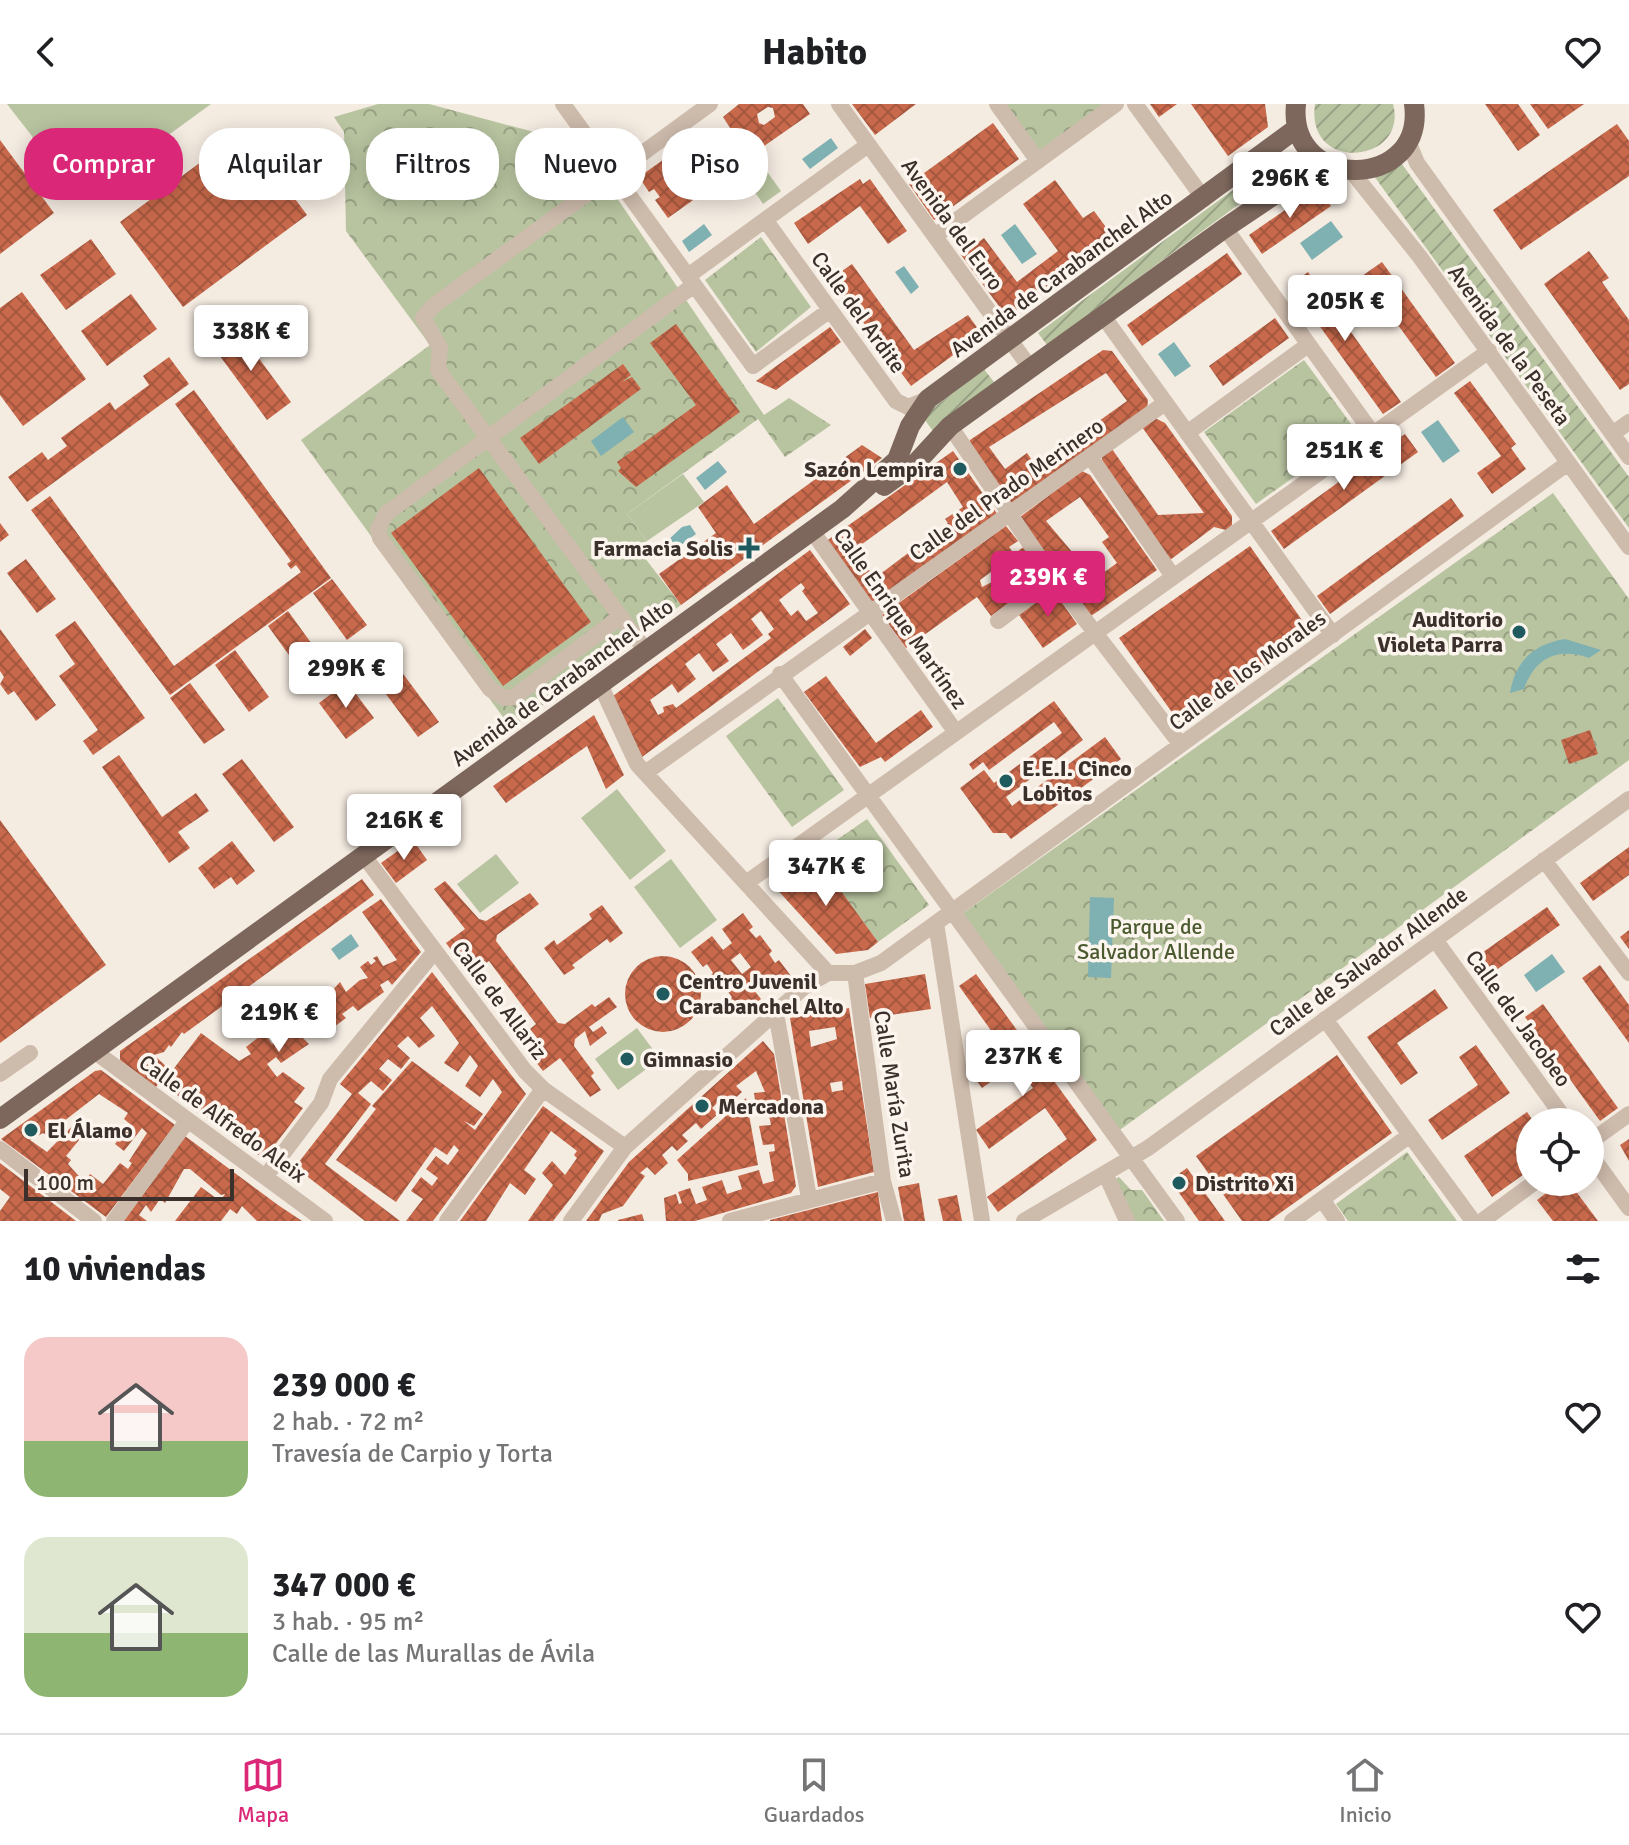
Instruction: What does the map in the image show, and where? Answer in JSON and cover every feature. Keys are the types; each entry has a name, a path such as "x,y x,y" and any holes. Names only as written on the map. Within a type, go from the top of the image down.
{"main road":[{"path":"1296,104 1297,128 1312,153 1323,162 1352,172 1384,164 1408,141 1414,125 1414,104"},
{"name":"Avenida de Carabanchel Alto","path":"2,1114 94,1051 842,509 897,460 914,419 928,399 1297,128"},
{"name":"Avenida de Carabanchel Alto","path":"842,509 865,499 907,470 950,426 1225,228 1323,162"}],"street":[{"path":"563,104 580,128"},
{"path":"646,150 710,104"},
{"name":"Avenida del Euro","path":"839,104 1031,369"},
{"path":"997,104 1038,161"},
{"path":"935,236 1116,104"},
{"path":"1135,104 1204,199"},
{"name":"Avenida de la Peseta","path":"1408,141 1417,163 1629,457"},
{"path":"620,617 514,697 495,694 380,538 380,522 868,145"},
{"name":"Avenida de la Peseta","path":"1352,172 1489,351 1629,547"},
{"path":"578,200 427,311 424,325 440,348 438,370 646,651"},
{"path":"632,200 753,366 830,310"},
{"name":"Calle del Ardite","path":"766,221 896,401 908,407 928,399"},
{"path":"1225,228 1373,434"},
{"path":"1103,316 1333,635"},
{"path":"1187,433 1308,345"},
{"path":"746,883 1172,575 1489,351"},
{"name":"Calle del Prado Merinero","path":"645,773 1165,403"},
{"path":"1612,434 1629,422"},
{"path":"950,426 1054,579 1181,745"},
{"path":"1090,456 1172,575"},
{"name":"Calle de los Morales","path":"855,973 881,963 1568,463"},
{"name":"Calle Enrique Martínez","path":"812,531 955,731"},
{"path":"998,621 1054,579"},
{"path":"780,674 1177,1221"},
{"path":"600,684 632,757 828,973"},
{"name":"Calle de Salvador Allende","path":"1024,1221 1132,1158 1629,799"},
{"name":"Calle de Allariz","path":"364,856 525,1071 543,1089 625,1147"},
{"path":"1544,860 1629,973"},
{"path":"936,923 982,1221"},
{"name":"Calle del Jacobeo","path":"1436,941 1557,1108"},
{"path":"266,1176 321,1103 330,1079 435,951"},
{"path":"571,1221 625,1147 804,987 828,973 855,973"},
{"name":"Calle María Zurita","path":"855,973 883,1181 894,1221"},
{"path":"776,1013 809,1198"},
{"path":"1325,1019 1473,1221"},
{"name":"Calle de Alfredo Aleix","path":"94,1051 325,1221"},
{"path":"0,1074 30,1053"},
{"path":"447,1221 543,1089"},
{"path":"1604,1132 1629,1114"},
{"path":"114,1221 188,1120"},
{"path":"1292,1221 1410,1135"},
{"path":"0,1149 94,1221"},
{"path":"1604,1173 1629,1208"},
{"path":"1106,1175 1127,1221"},
{"path":"730,1221 883,1181"},
{"path":"1482,1221 1516,1196"},
{"path":"1325,1197 1337,1221"}],"green space":[{"path":"7,104 211,104 178,128 26,128"},
{"path":"378,104 429,104 519,128 515,128 515,200 618,200 764,415 789,398 831,425 785,457 758,419 627,514 647,541 638,549 681,605 511,728 301,440 430,345 346,231 345,200 350,200 350,128 341,128 334,117"},
{"path":"997,104 1116,104 1038,161"},
{"path":"1315,104 1393,104 1394,124 1386,139 1373,149 1356,153 1340,151 1325,142 1316,127"},
{"path":"1282,154 1291,166 1047,345 1038,333"},
{"path":"1399,160 1629,477 1629,528 1374,176"},
{"path":"768,173 781,191 763,204 760,200 768,200"},
{"path":"761,237 811,307 756,352 705,280"},
{"path":"1304,360 1357,432 1256,504 1204,432"},
{"path":"984,369 997,386 935,434 925,420 928,412"},
{"path":"683,474 704,502 647,541 627,514"},
{"name":"Parque de Salvador Allende","path":"1553,493 1629,599 1629,760 1117,1132 962,914"},
{"path":"778,698 844,790 792,827 726,736"},
{"path":"617,789 666,851 630,880 581,818"},
{"path":"867,819 929,905 878,942 815,855"},
{"path":"496,854 519,883 480,913 457,884"},
{"path":"671,859 717,920 680,948 634,887"},
{"name":"Gimnasio","path":"637,1028 660,1059 618,1090 595,1059"},
{"path":"1407,1152 1457,1221 1348,1221 1336,1204"},
{"path":"1119,1177 1131,1190 1142,1190 1164,1221 1132,1221 1113,1180"}],"water":[{"path":"831,138 838,148 810,169 802,159"},
{"path":"1331,221 1343,237 1312,260 1300,243"},
{"path":"704,224 712,235 689,252 682,241"},
{"path":"1015,224 1037,254 1022,264 1001,235"},
{"path":"904,266 919,287 911,294 895,272"},
{"path":"1174,342 1191,366 1175,377 1158,354"},
{"path":"623,417 634,432 601,456 591,441"},
{"path":"1438,420 1460,451 1443,463 1421,432"},
{"path":"718,461 727,472 705,490 696,478"},
{"path":"690,525 696,534 670,553 664,544 682,527"},
{"path":"1565,639 1601,650 1589,658 1567,654 1549,658 1534,670 1524,689 1510,693 1516,672 1527,656 1544,645"},
{"path":"1090,897 1114,898 1111,978 1088,977"},
{"path":"351,934 359,946 339,960 331,949"},
{"path":"1552,954 1565,972 1536,992 1524,975"}],"building":[{"path":"739,104 803,104 810,114 768,143 768,128 730,128 723,117","holes":["768,107 773,108 775,117 764,125 759,123 757,114"]},
{"path":"852,104 916,104 875,135"},
{"path":"1150,104 1177,104 1159,117"},
{"path":"1191,104 1265,104 1268,127 1228,156"},
{"path":"1485,104 1518,104 1540,135 1518,151"},
{"path":"1530,104 1584,104 1548,129"},
{"path":"993,123 1019,159 934,220 909,184"},
{"path":"1617,124 1629,141 1629,176 1521,250 1493,210"},
{"path":"0,140 24,172 24,200 44,200 54,213 0,254"},
{"path":"662,161 662,200 693,200 668,218 655,200 660,197 654,189 649,192 646,188 646,172"},
{"path":"199,163 199,200 296,200 307,215 183,307 120,222 150,200 183,200 183,175"},
{"path":"860,179 863,184 870,179 907,231 888,244 860,206 808,244 794,223"},
{"path":"1055,180 1083,218 1094,211 1114,238 1007,317 961,255 984,238 1017,282 1058,251 1023,204"},
{"path":"1318,187 1331,206 1262,254 1249,235"},
{"path":"91,239 116,274 66,310 40,275"},
{"path":"1589,251 1609,278 1602,282 1629,320 1629,384 1620,390 1544,284"},
{"path":"1227,253 1242,274 1142,346 1127,325"},
{"path":"1382,262 1455,363 1436,377 1362,276"},
{"path":"852,264 914,350 968,315 982,334 911,386 832,278"},
{"path":"1308,272 1401,402 1383,414 1290,285"},
{"path":"22,292 86,379 23,426 0,395 0,308"},
{"path":"131,294 157,329 107,366 81,331"},
{"path":"1275,318 1289,338 1223,386 1209,366"},
{"path":"676,324 740,412 636,487 618,471 621,468 617,462 696,405 650,343"},
{"path":"235,326 291,402 267,420 211,344"},
{"path":"830,327 841,342 776,390 756,381"},
{"path":"1103,350 1112,351 1148,400 1147,409 1009,505 970,448 970,440","holes":["1106,373 1127,401 1036,466 1027,453 1005,469 989,447"]},
{"path":"169,357 189,384 27,502 8,477 42,452 48,460 67,446 61,438 110,402 115,410 149,385 143,376"},
{"path":"623,364 631,375 622,382 632,377 641,389 539,464 520,438"},
{"path":"1470,381 1516,444 1511,448 1526,469 1492,494 1477,473 1501,456 1454,393"},
{"path":"194,390 331,578 170,695 31,510 50,496 174,666 301,572 296,565 291,569 287,564 291,561 175,404"},
{"path":"1155,418 1165,423 1232,516 1232,525 1226,530 1214,527 1170,560 1102,467 1102,456 1112,449 1158,515 1204,513 1142,427"},
{"path":"1405,434 1418,452 1284,549 1271,531"},
{"path":"862,445 882,458 681,605 659,574 716,533 698,507 727,485 754,524"},
{"path":"953,451 998,515 873,605 825,542","holes":["947,482 963,507 945,519 948,523 875,578 854,550"]},
{"path":"479,468 591,622 503,686 391,533"},
{"path":"1082,471 1090,475 1157,570 1091,616 1020,517","holes":["1080,497 1109,537 1102,542 1117,563 1095,579 1046,521"]},
{"path":"1451,498 1464,516 1330,614 1317,596"},
{"path":"0,523 9,535 0,542"},
{"path":"1006,526 1018,541 1009,547 1014,554 1025,546 1045,576 991,616 977,597 906,648 882,615","holes":["1002,564 1010,577 1003,582 1006,585 998,589 992,582 982,587 980,580"]},
{"path":"1250,546 1311,633 1181,725 1119,638"},
{"path":"810,550 850,604 642,757 613,696","holes":["801,583 805,588 802,591 818,613 806,621 798,610 791,616 779,600","761,611 774,629 768,634 771,638 676,708 673,704 663,707 664,712 658,715 650,700 672,684 678,693 696,679 685,664 699,653 713,672 729,661 716,644 731,633 743,650 763,635 751,619"]},
{"path":"26,559 56,599 37,613 7,573"},
{"path":"332,579 367,625 347,640 313,593"},
{"path":"1053,590 1077,624 1043,648 1019,615"},
{"path":"288,611 322,658 302,673 268,626"},
{"path":"75,621 145,718 93,755 83,741 98,730 59,676 75,664 55,635"},
{"path":"0,629 56,705 36,721 14,691 8,695 0,684 4,677 0,671"},
{"path":"865,629 872,638 850,656 843,647"},
{"path":"235,650 269,697 249,712 215,665"},
{"path":"386,651 439,722 418,737 365,666"},
{"path":"826,676 876,743 921,710 933,727 885,762 881,757 860,767 804,692"},
{"path":"347,682 374,718 346,739 319,703"},
{"path":"190,683 225,730 204,744 170,698"},
{"path":"1054,701 1083,740 1006,797 1012,806 1105,737 1121,759 1011,839 1006,833 993,833 960,788 984,770 994,783 1062,733 1054,722 989,770 983,762 973,770 969,764"},
{"path":"594,715 624,775 606,789 587,746 506,803 493,786"},
{"path":"1590,730 1598,754 1569,764 1561,740"},
{"path":"119,755 162,817 196,793 209,811 178,832 190,848 169,863 102,767"},
{"path":"242,759 294,827 274,842 222,774"},
{"path":"0,820 106,965 0,1043"},
{"path":"413,840 427,860 396,883 381,863"},
{"path":"232,841 255,871 237,885 231,877 214,889 198,868"},
{"path":"1629,847 1629,875 1593,901 1580,883"},
{"path":"815,855 878,942 868,950 836,954 773,885"},
{"path":"362,879 374,895 184,1034 182,1032 171,1047 169,1045 164,1052 154,1055 170,1070 156,1087 120,1060 120,1051"},
{"path":"445,881 479,919 486,921 530,893 539,904 497,935 496,941 558,1023 565,1024 592,1004 595,1007 609,997 617,1007 589,1027 593,1032 602,1026 607,1033 590,1046 585,1031 575,1039 574,1046 594,1073 591,1076 601,1090 590,1097 560,1058 543,1071 524,1047 537,1038 530,1029 536,1024 489,961 482,966 476,958 464,967 446,943 465,929 434,889"},
{"path":"381,899 421,952 392,985 388,980 380,985 384,992 358,1011 353,1006 342,1014 346,1018 319,1038 313,1031 303,1038 309,1044 281,1063 276,1057 267,1064 277,1077 283,1072 305,1088 294,1102 303,1108 264,1159 162,1084 201,1033 239,1061 251,1054 246,1047 264,1033 272,1044 277,1041 275,1038 293,1029 285,1020 302,1008 310,1019 322,1005 325,1008 330,1004 323,993 327,990 330,993 340,982 346,992 360,980 368,978 360,967 368,961 371,965 377,956 383,966 397,960 362,912"},
{"path":"602,905 623,933 610,943 607,939 572,965 575,968 564,975 544,948 554,940 557,945 592,919 589,914"},
{"path":"1547,907 1560,925 1492,973 1479,955"},
{"path":"743,913 753,927 749,930 756,938 760,935 772,951 769,954 775,963 779,960 791,976 770,991 759,977 749,984 761,999 740,1015 728,1000 732,997 725,988 721,991 710,976 713,973 707,964 703,967 691,952 712,936 723,950 732,943 722,929","holes":["740,953 751,967 742,974 731,960"]},
{"path":"1629,930 1629,949 1620,937"},
{"name":"Centro Juvenil Carabanchel Alto","path":"663,956 678,959 690,967 698,979 701,994 698,1009 690,1021 678,1029 663,1032 648,1029 636,1021 628,1009 625,994 628,979 636,967 648,959"},
{"path":"1600,965 1629,1005 1629,1043 1582,978"},
{"path":"432,972 526,1094 433,1221 406,1221 423,1199 411,1191 421,1177 432,1186 438,1178 426,1169 436,1156 448,1165 459,1150 454,1145 447,1155 435,1147 396,1202 336,1160 376,1109 372,1106 412,1061 483,1114 474,1126 464,1121 475,1130 502,1092 493,1079 480,1097 465,1086 478,1066 470,1055 458,1072 444,1063 459,1043 432,1006 420,1018 435,1036 419,1048 408,1036 397,1046 410,1058 401,1069 388,1059 379,1069 392,1080 383,1091 371,1081 358,1093 371,1104 325,1164 400,1221 365,1221 295,1167 352,1094 340,1084"},
{"path":"925,974 931,1009 870,1018 865,984"},
{"path":"976,974 1097,1140 998,1212 987,1197 1067,1139 1045,1108 989,1149 976,1130 1033,1088 1015,1064 982,1088 970,1072 1003,1047 959,986"},
{"path":"1435,989 1448,1008 1397,1043 1418,1073 1401,1085 1367,1037"},
{"path":"1543,1004 1618,1108 1604,1118 1604,1108 1591,1108 1525,1017"},
{"path":"849,1008 874,1172 818,1187 790,1018","holes":["835,1027 837,1039 811,1047 809,1031","842,1081 843,1090 832,1092 830,1083"]},
{"path":"763,1041 774,1054 796,1186 791,1193 695,1221 666,1221 664,1198 676,1194 679,1204 682,1203 678,1192 690,1188 696,1204 707,1200 702,1187 722,1180 727,1194 742,1189 738,1176 759,1170 763,1184 774,1181 769,1152 775,1151 774,1144 763,1145 759,1126 771,1125 768,1111 757,1113 754,1093 765,1092 756,1071 736,1086 742,1092 728,1105 722,1098 712,1108 718,1114 701,1129 696,1123 682,1135 688,1141 677,1151 672,1146 662,1155 668,1163 655,1175 647,1167 640,1173 645,1176 623,1206 602,1214 599,1221 586,1221 629,1162"},
{"path":"1476,1045 1510,1093 1442,1140 1428,1120 1478,1085 1459,1057"},
{"path":"1337,1055 1392,1133 1269,1221 1242,1221 1196,1156"},
{"path":"101,1070 175,1125 106,1217 1,1139 95,1071","holes":["99,1094 128,1113 124,1119 130,1124 115,1144 124,1151 142,1128 147,1133 129,1161 132,1163 128,1169 120,1163 103,1184 90,1174 85,1183 68,1164 71,1160 66,1156 88,1129 79,1119 47,1152 30,1140 43,1133 46,1135"]},
{"path":"746,1098 758,1165 688,1181 688,1174 677,1160"},
{"path":"543,1106 604,1151 571,1198 553,1221 528,1221 553,1185 542,1173 552,1161 565,1175 577,1158 574,1155 577,1151 551,1131 524,1170 536,1179 525,1195 510,1183 486,1221 460,1221"},
{"path":"1516,1120 1516,1180 1492,1197 1464,1156"},
{"path":"185,1136 302,1221 257,1221 242,1206 237,1214 230,1209 221,1221 175,1221 201,1187 220,1201 225,1194 221,1195 190,1169 184,1169 165,1203 160,1199 151,1212 146,1205 139,1215 147,1221 124,1221"},
{"path":"1629,1139 1629,1161 1620,1145"},
{"path":"0,1163 76,1221 0,1221 0,1211 10,1197 0,1189"},
{"path":"1187,1168 1225,1221 1199,1221 1170,1180"},
{"path":"919,1183 925,1221 904,1221 898,1187"},
{"path":"878,1192 882,1221 770,1221 770,1220"},
{"path":"957,1195 962,1221 943,1221 938,1199"},
{"path":"1542,1196 1579,1196 1598,1221 1553,1221 1537,1200"},
{"path":"642,1214 644,1221 618,1221 618,1220"}],"place":[{"name":"Sazón Lempira","path":"960,469"},
{"name":"Farmacia Solis","path":"749,548"},
{"name":"Auditorio Violeta Parra","path":"1519,632"},
{"name":"E.E.I. Cinco Lobitos","path":"1006,781"},
{"name":"Centro Juvenil Carabanchel Alto","path":"663,994"},
{"name":"Gimnasio","path":"627,1059"},
{"name":"Mercadona","path":"702,1106"},
{"name":"El Álamo","path":"31,1130"},
{"name":"Distrito Xi","path":"1179,1183"}]}
